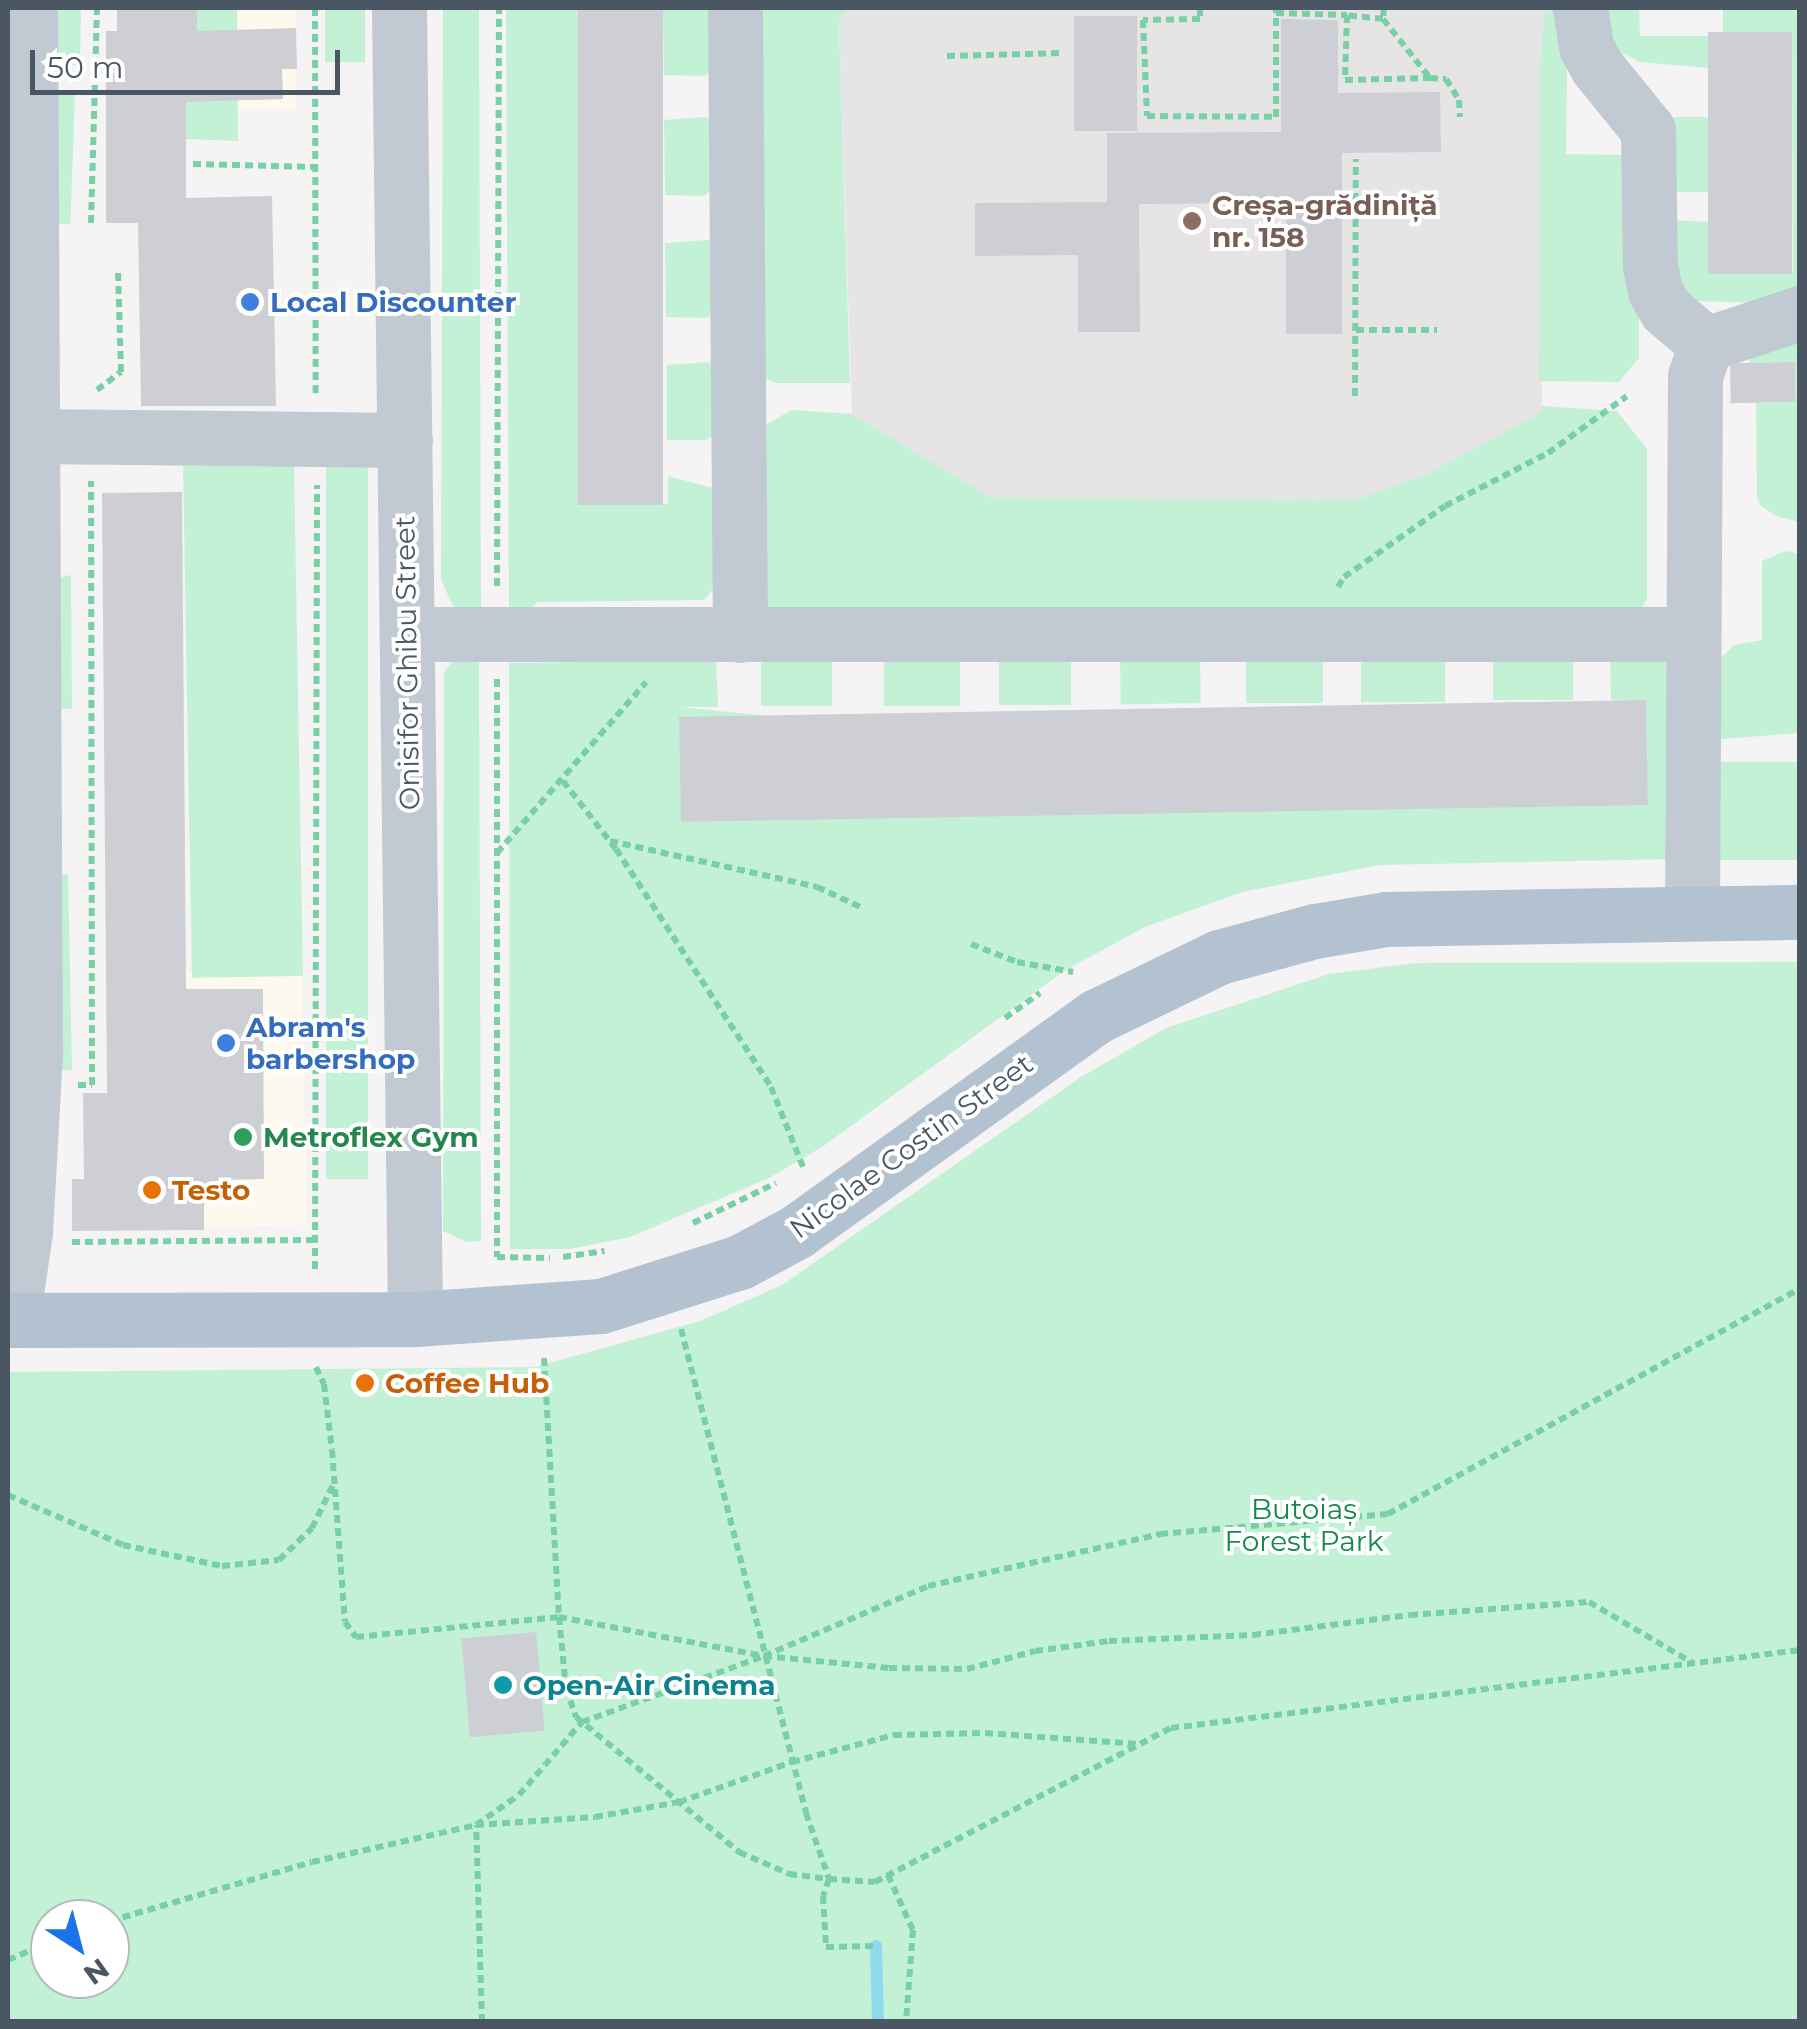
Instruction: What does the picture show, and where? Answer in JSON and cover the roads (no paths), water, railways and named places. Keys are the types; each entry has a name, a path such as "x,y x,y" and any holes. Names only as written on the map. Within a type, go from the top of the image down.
{"main road":[{"name":"Nicolae Costin Street","path":"10,1320 415,1319 601,1306 671,1288 740,1262 854,1193 1035,1056 1097,1016 1220,957 1314,931 1387,919 1800,912"}],"street":[{"path":"10,1320 16,1214 33,1085 30,8"},
{"name":"Onisifor Ghibu Street","path":"399,8 415,1319"},
{"path":"734,8 740,635"},
{"path":"1580,8 1586,47 1596,67 1648,130 1650,265 1654,290 1666,310 1706,344"},
{"path":"1692,913 1694,376 1706,344 1764,321 1800,313"},
{"path":"30,436 317,459 404,440"},
{"path":"407,634 1693,634"}],"waterway":[{"path":"876,1946 878,2022"}],"place":[{"name":"Creșa-grădiniță nr. 158","path":"1192,221"},
{"name":"Local Discounter","path":"250,302"},
{"name":"Abram's barbershop","path":"226,1043"},
{"name":"Metroflex Gym","path":"243,1137"},
{"name":"Testo","path":"152,1190"},
{"name":"Coffee Hub","path":"365,1383"},
{"name":"Open-Air Cinema","path":"503,1685"}],"park label":[{"name":"Butoiaș Forest Park","path":"1304,1525"}]}
